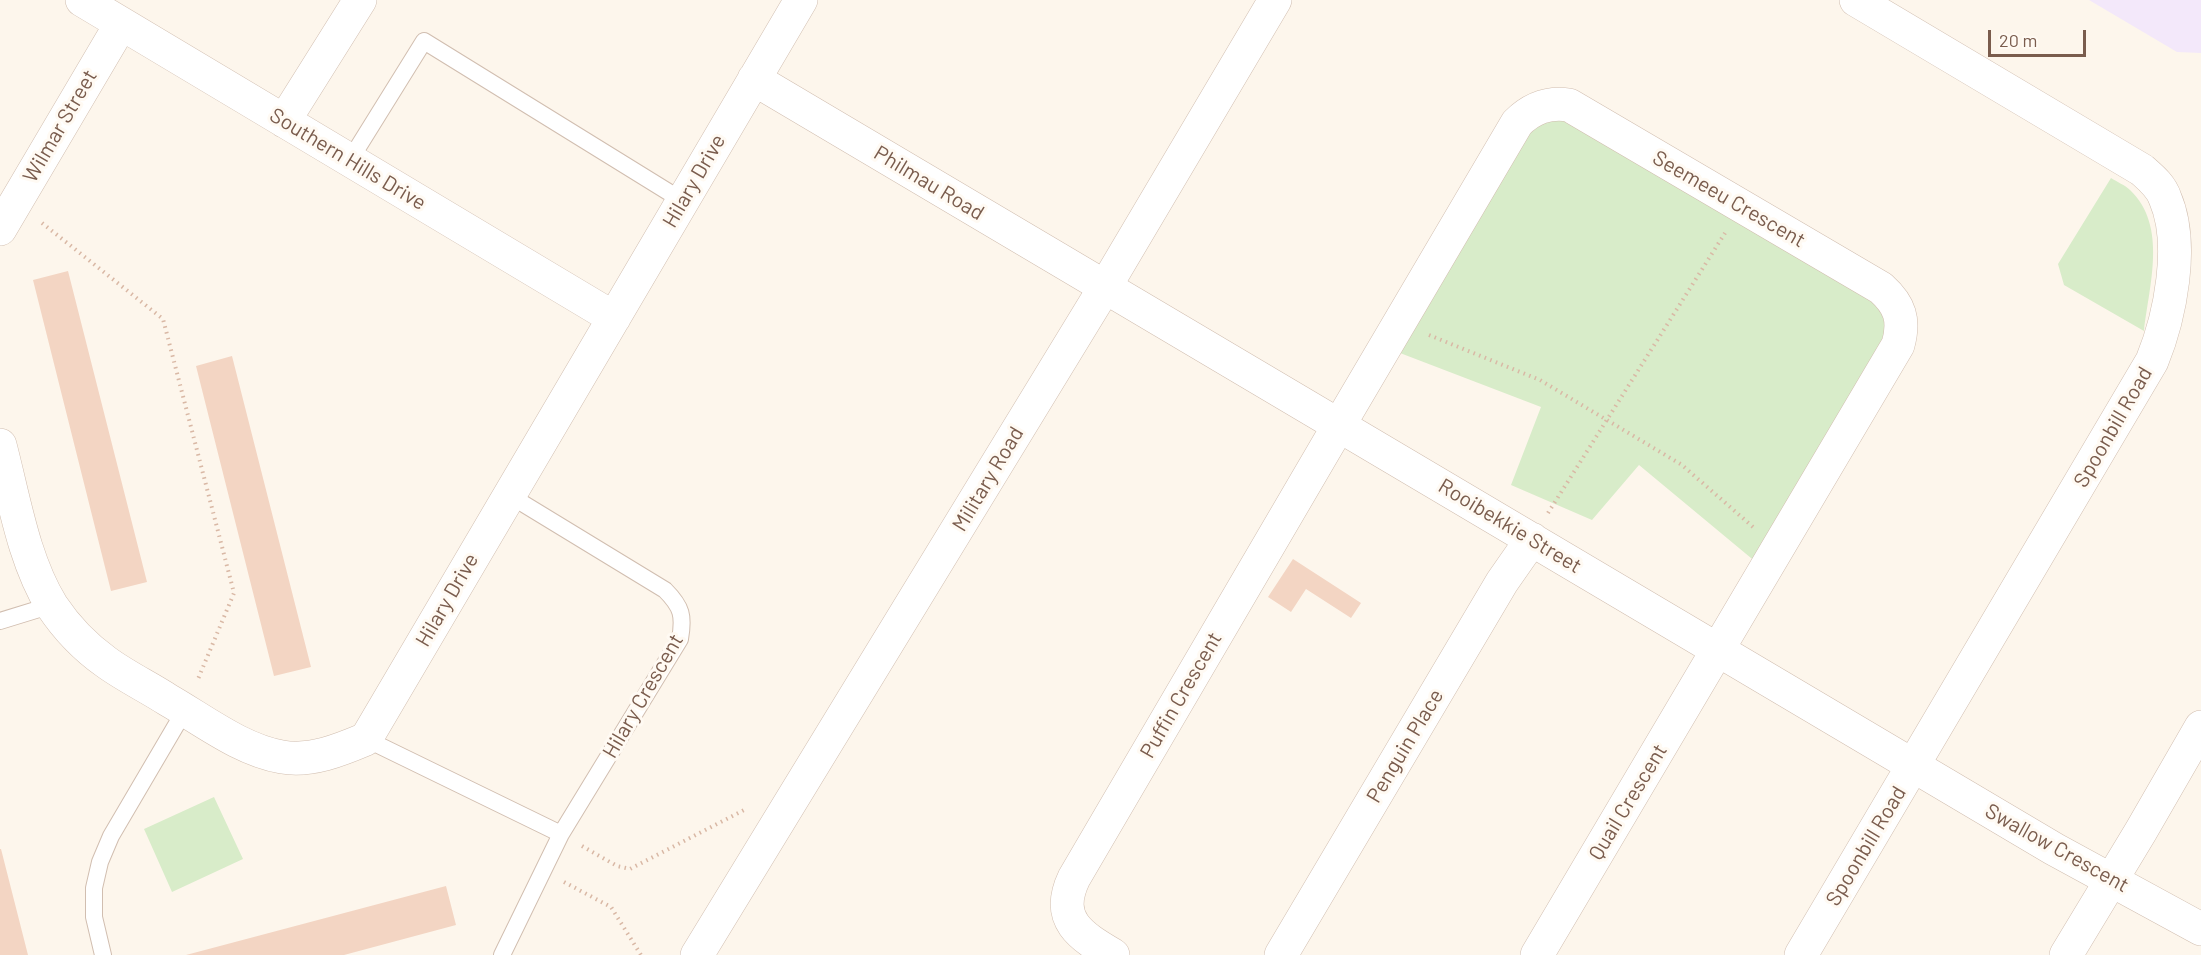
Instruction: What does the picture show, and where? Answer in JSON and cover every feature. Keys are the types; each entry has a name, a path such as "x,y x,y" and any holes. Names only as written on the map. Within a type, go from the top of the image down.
{"street":[{"name":"Southern Hills Drive","path":"82,0 614,318"},
{"path":"284,121 360,0"},
{"name":"Hilary Drive","path":"366,739 801,0"},
{"name":"Military Road","path":"697,955 1105,287 1275,0"},
{"name":"Spoonbill Road","path":"1801,955 2152,361 2169,312 2174,243 2172,222 2162,192 2142,170 1856,0"},
{"name":"Wilmar Street","path":"8,216 121,24"},
{"name":"Philmau Road","path":"754,79 1105,287"},
{"name":"Seemeeu Crescent","path":"1340,425 1517,123 1524,116 1542,106 1569,105 1881,288 1892,298 1898,308 1901,320 1898,345 1718,650"},
{"name":"Rooibekkie Street","path":"1105,287 1914,766"},
{"name":"Puffin Crescent","path":"1113,955 1086,939 1075,928 1067,911 1068,889 1340,425"},
{"path":"0,445 26,543 39,579 52,605 65,623 105,662 231,737 258,750 283,758 323,756 366,739"},
{"name":"Penguin Place","path":"1281,955 1502,582 1532,539"},
{"name":"Quail Crescent","path":"1537,955 1718,650"},
{"path":"2066,955 2201,727"},
{"name":"Swallow Crescent","path":"1914,766 2054,849 2201,929"}],"lane":[{"path":"350,160 424,41 683,201"},
{"name":"Hilary Crescent","path":"502,955 561,834 680,639 683,622 675,600 665,590 509,495"},
{"path":"0,621 52,605"},
{"path":"103,955 94,917 94,888 100,862 111,836 185,710"},
{"path":"366,739 561,834"}],"path":[{"path":"1532,539 1741,206"},
{"path":"8,216 163,320 234,593 185,710"},
{"path":"1398,323 1540,380 1682,465 1750,525 1776,552"},
{"path":"561,834 617,866 630,869 750,807"},
{"path":"543,871 611,907 641,955"}],"shaded area":[{"path":"2089,0 2201,0 2201,53 2177,52"}],"green space":[{"path":"1556,116 1871,296 1890,328 1757,563 1639,465 1592,520 1511,485 1541,407 1400,353 1529,131"},
{"path":"2111,178 2130,190 2142,205 2149,221 2153,257 2144,331 2064,285 2058,264"},
{"path":"214,797 243,859 172,892 144,829"}],"building":[{"path":"68,271 147,582 111,591 33,280"},
{"path":"232,356 311,667 274,676 196,366"},
{"path":"1293,559 1361,603 1351,618 1306,589 1291,612 1268,597"},
{"path":"1,849 28,955 0,955"},
{"path":"446,886 456,925 344,955 186,955"}]}
